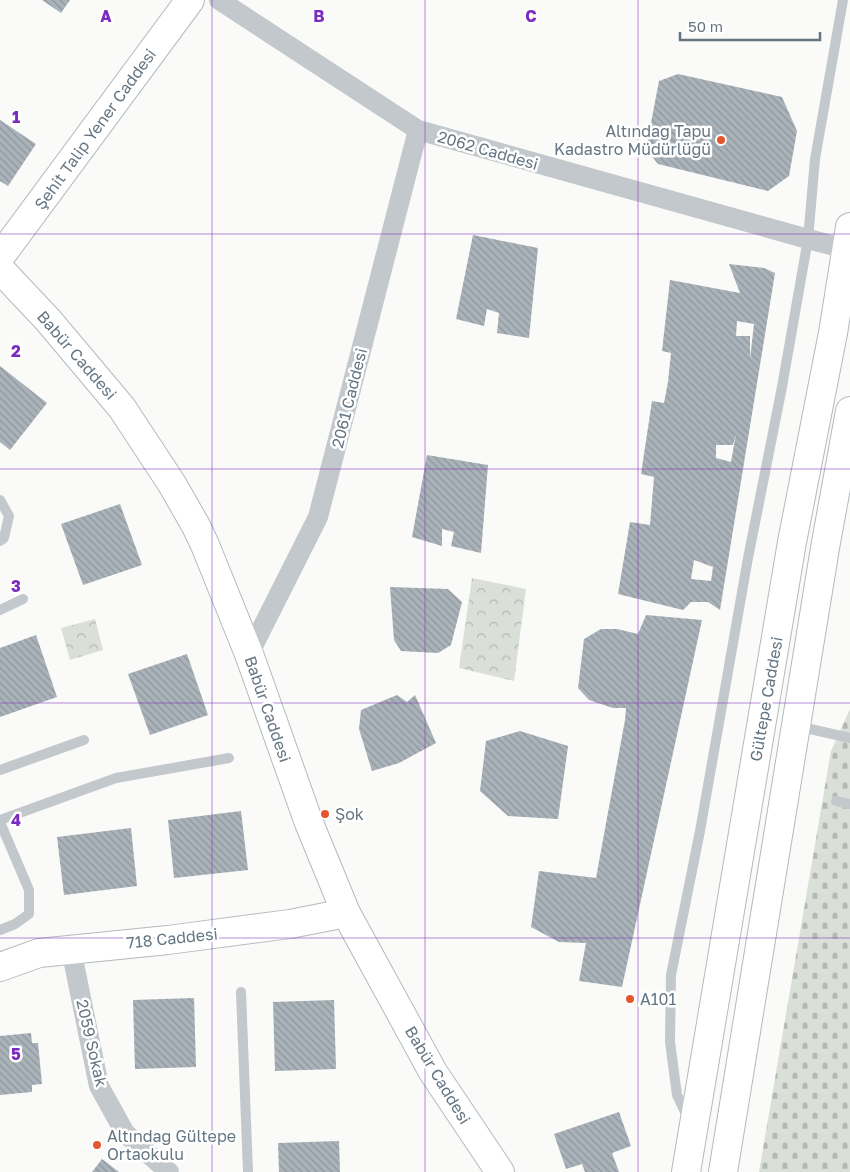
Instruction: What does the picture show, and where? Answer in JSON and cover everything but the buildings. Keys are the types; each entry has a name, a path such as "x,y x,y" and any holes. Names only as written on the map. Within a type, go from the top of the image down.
{"main road":[{"name":"Şehit Talip Yener Caddesi","path":"0,257 190,0"},
{"name":"Gültepe Caddesi","path":"686,1172 792,542 833,332 848,238"},
{"name":"Babür Caddesi","path":"0,270 48,320 122,408 172,484 205,545 249,654 309,824 346,913 433,1072 500,1172"},
{"name":"Gültepe Caddesi","path":"722,1172 825,548 850,410"},
{"name":"718 Caddesi","path":"0,967 39,953 168,940 290,924 346,913"}],"street":[{"name":"2062 Caddesi","path":"218,0 418,130 808,239 848,238"},
{"name":"2061 Caddesi","path":"249,654 318,517 418,130"},
{"name":"2059 Sokak","path":"71,949 99,1086 125,1133 169,1172"}],"lane":[{"path":"692,1128 677,1095 670,1042 671,975 700,831 748,558 782,387 808,239 815,159 843,0"},
{"path":"0,500 9,516 4,538 0,541"},
{"path":"0,610 23,599"},
{"path":"796,725 850,738"},
{"path":"0,770 84,740"},
{"path":"0,930 15,924 29,914 29,890 0,821 116,778 229,758"},
{"path":"836,801 850,804"},
{"path":"241,992 248,1172"}],"green space":[{"path":"472,578 526,589 514,681 459,668"},
{"path":"95,619 103,650 70,660 61,628"},
{"path":"850,709 850,1172 759,1172 831,751"}],"place":[{"name":"Altındağ Tapu Kadastro Müdürlüğü","path":"721,140"},
{"name":"Şok","path":"325,814"},
{"name":"A101","path":"630,999"},
{"name":"Altındağ Gültepe Ortaokulu","path":"97,1145"}]}
